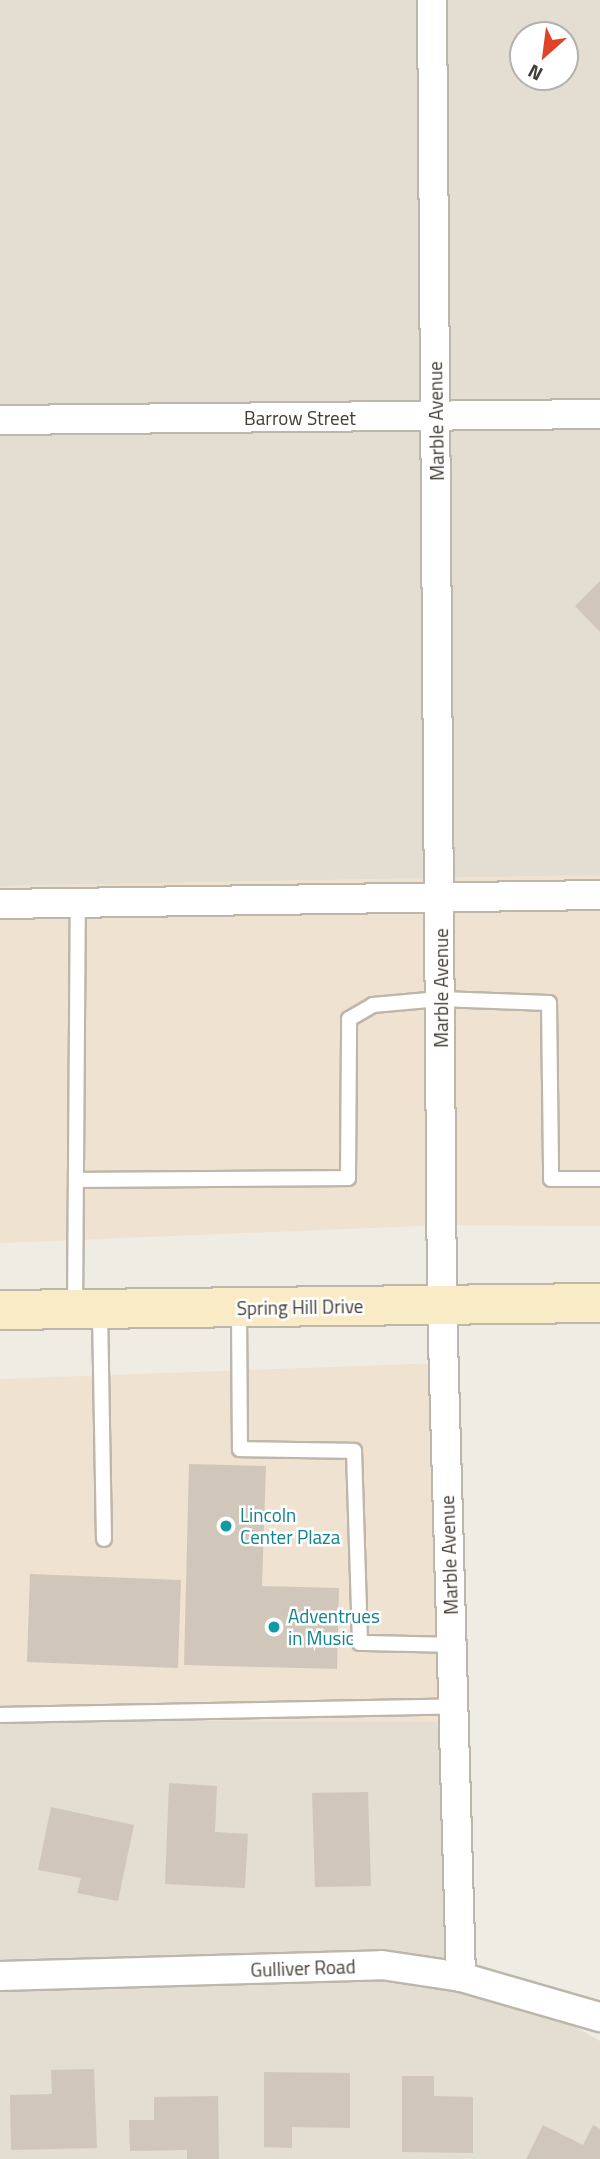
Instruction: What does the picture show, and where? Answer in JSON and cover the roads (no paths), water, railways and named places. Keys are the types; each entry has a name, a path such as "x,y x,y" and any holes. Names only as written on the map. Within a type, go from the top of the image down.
{"main road":[{"name":"Spring Hill Drive","path":"0,1310 600,1303"}],"street":[{"name":"Marble Avenue","path":"432,0 442,897 442,1305 461,1976"},
{"name":"Barrow Street","path":"0,420 600,415"},
{"path":"0,904 600,895"},
{"name":"Gulliver Road","path":"0,1976 382,1965 461,1976 600,2017"}],"lane":[{"path":"78,904 77,1180 104,1539"},
{"path":"77,1180 348,1178 349,1019 373,1005 440,999 550,1003 551,1179 600,1179"},
{"path":"239,1307 240,1449 354,1451 360,1643 452,1645"},
{"path":"0,1715 454,1706"}],"place":[{"name":"Lincoln Center Plaza","path":"226,1526"},
{"name":"Adventrues in Music","path":"274,1627"}]}
